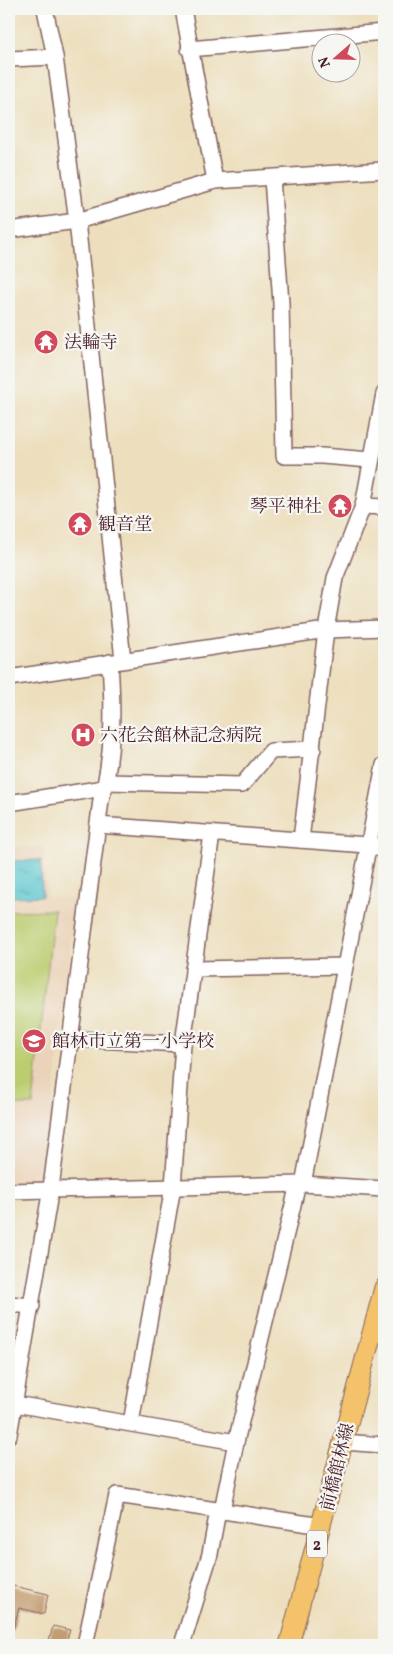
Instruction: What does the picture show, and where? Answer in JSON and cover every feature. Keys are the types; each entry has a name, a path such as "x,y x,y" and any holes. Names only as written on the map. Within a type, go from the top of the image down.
{"main road":[{"name":"前橋館林線","path":"289,1645 384,1288"}],"street":[{"path":"9,1435 12,1403 32,1306 52,1188 98,825 105,785 116,661 77,221 55,57 45,9"},
{"path":"182,9 215,181"},
{"path":"189,49 384,32"},
{"path":"9,59 55,57"},
{"path":"9,230 77,221 215,181 384,170"},
{"path":"272,178 281,303 284,456 322,456 370,460"},
{"path":"301,840 326,630 335,578 363,506 370,460 384,394"},
{"path":"363,506 384,507"},
{"path":"9,678 326,630 384,628"},
{"path":"9,803 105,785 242,785 271,751 313,749"},
{"path":"182,1645 210,1554 217,1516 222,1510 236,1442 300,1184 384,765"},
{"path":"98,825 301,840 368,846 384,850"},
{"path":"131,1423 173,1187 183,1044 212,834"},
{"path":"193,969 345,966"},
{"path":"72,1039 183,1044"},
{"path":"9,1191 52,1188 300,1184 384,1189"},
{"path":"9,1304 32,1306"},
{"path":"12,1403 236,1442"},
{"path":"343,1442 384,1446"},
{"path":"85,1645 117,1495 322,1526"}],"shaded area":[{"name":"館林市立第一小学校","path":"43,846 47,896 76,899 44,1182 9,1184 9,847"}],"green space":[{"path":"54,910 33,1105 9,1105 9,911"}],"water":[{"path":"41,860 42,896 9,897 9,861"}],"building":[{"name":"琴平神社","path":"336,498 348,500 346,512 331,512 333,500 336,501"},
{"path":"9,1585 48,1594 44,1614 19,1608 13,1630 9,1630"},
{"path":"53,1626 70,1630 65,1645 48,1645"}],"place":[{"name":"法輪寺","path":"46,342"},
{"name":"琴平神社","path":"340,506"},
{"name":"観音堂","path":"80,524"},
{"name":"六花会館林記念病院","path":"83,735"},
{"name":"館林市立第一小学校","path":"34,1041"}]}
